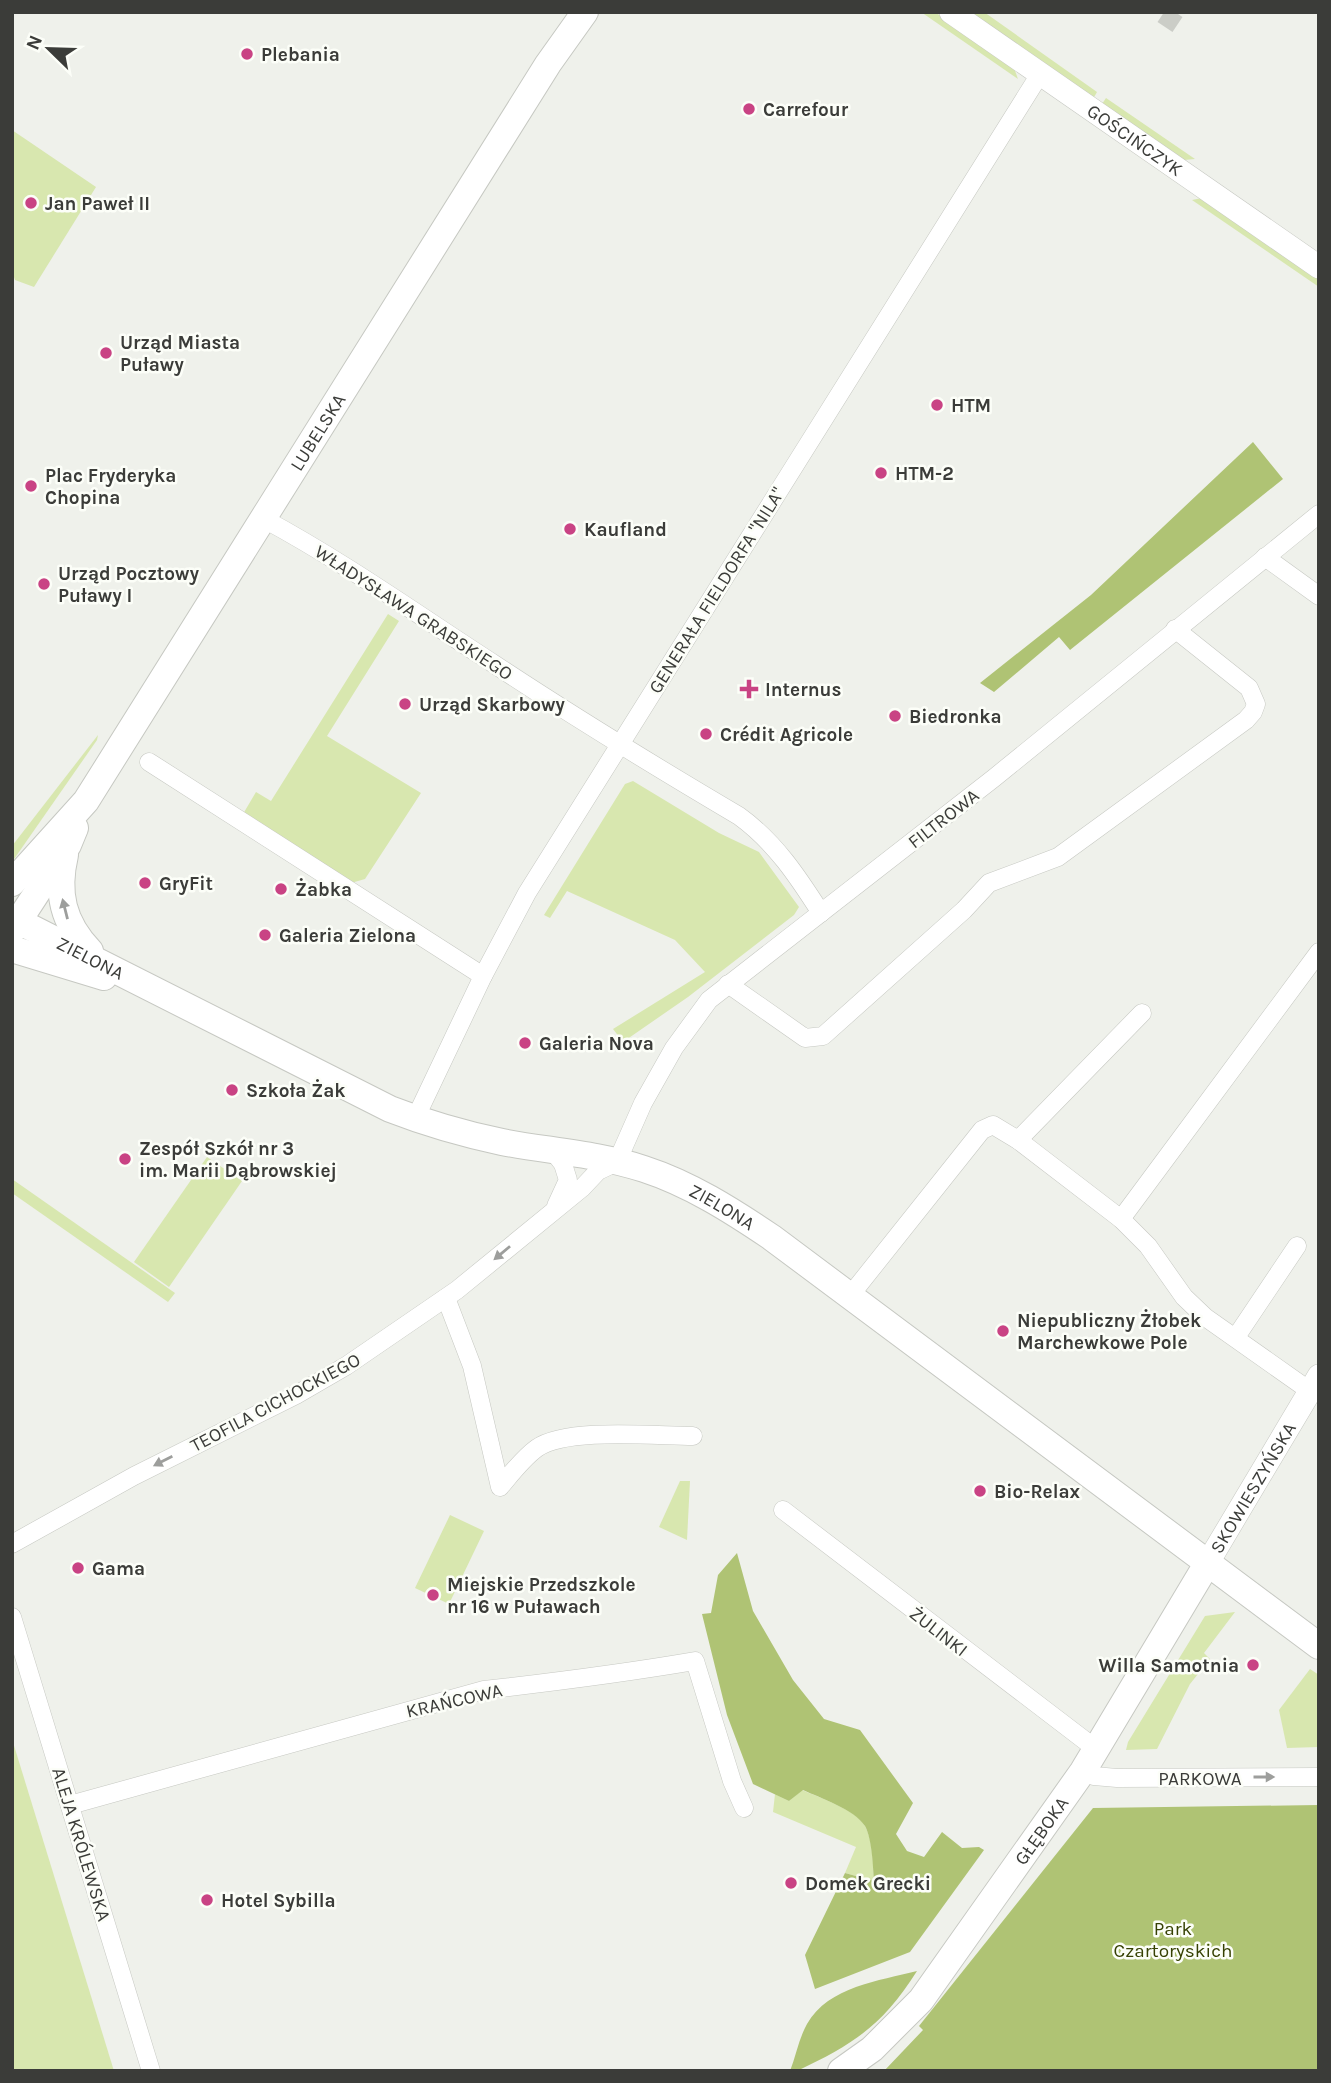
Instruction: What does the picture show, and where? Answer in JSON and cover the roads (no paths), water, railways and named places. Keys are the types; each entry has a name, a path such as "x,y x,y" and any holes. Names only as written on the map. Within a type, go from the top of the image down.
{"main road":[{"name":"LUBELSKA","path":"548,64 576,12"},
{"name":"LUBELSKA","path":"14,885 86,801 548,64 585,12"},
{"name":"LUBELSKA","path":"14,923 68,845 86,801"},
{"path":"68,845 60,889 64,910 69,926 102,962"},
{"name":"ZIELONA","path":"14,923 102,962 160,995 415,1119 501,1142 617,1162 674,1181 706,1196 771,1237 1319,1646"},
{"name":"ZIELONA","path":"12,949 160,995"},
{"name":"GŁĘBOKA","path":"841,2071 872,2049 921,2000 1089,1760 1207,1564"}],"street":[{"name":"GOŚCIŃCZYK","path":"951,12 1319,267"},
{"name":"GENERAŁA FIELDORFA \"NILA\"","path":"415,1119 483,976 527,893 1040,74"},
{"name":"FILTROWA","path":"617,1162 642,1103 674,1048 709,1000 994,778 1319,514"},
{"name":"WŁADYSŁAWA GRABSKIEGO","path":"264,519 392,596 492,663 751,825 771,843 798,876 821,914"},
{"path":"1265,558 1319,596"},
{"path":"728,984 805,1038 822,1036 964,910 989,883 1058,857 1246,720 1256,704 1249,688 1175,629"},
{"path":"156,767 483,976"},
{"path":"1121,1219 1319,952"},
{"path":"1018,1140 1142,1013"},
{"path":"849,1297 982,1130 993,1125 1018,1140 1121,1219 1147,1246 1184,1297 1205,1317 1314,1383"},
{"name":"TEOFILA CICHOCKIEGO","path":"553,1151 563,1164 568,1180 554,1209"},
{"name":"TEOFILA CICHOCKIEGO","path":"12,1544 134,1476 346,1366 446,1298 582,1188 598,1171 617,1162"},
{"path":"1236,1337 1297,1246"},
{"path":"446,1298 472,1366 499,1487 540,1446 568,1438 592,1435 694,1436"},
{"name":"SKOWIESZYŃSKA","path":"1207,1564 1314,1383"},
{"name":"ŻULINKI","path":"783,1510 1089,1760"},
{"name":"ALEJA KRÓLEWSKA","path":"12,1617 151,2071"},
{"name":"KRAŃCOWA","path":"70,1805 484,1690 550,1680 618,1674 695,1661 732,1781 744,1808"},
{"name":"PARKOWA","path":"1089,1760 1094,1776 1117,1778 1319,1777"}],"tunnel":[{"path":"1165,27 1175,12"}],"place":[{"name":"Plebania","path":"247,54"},
{"name":"Carrefour","path":"749,109"},
{"name":"Jan Paweł II","path":"31,203"},
{"name":"Urząd Miasta Puławy","path":"106,353"},
{"name":"HTM","path":"937,405"},
{"name":"HTM-2","path":"881,473"},
{"name":"Plac Fryderyka Chopina","path":"31,486"},
{"name":"Kaufland","path":"570,529"},
{"name":"Urząd Pocztowy Puławy I","path":"44,584"},
{"name":"Internus","path":"749,689"},
{"name":"Urząd Skarbowy","path":"405,704"},
{"name":"Biedronka","path":"895,716"},
{"name":"Crédit Agricole","path":"706,734"},
{"name":"GryFit","path":"145,883"},
{"name":"Żabka","path":"281,889"},
{"name":"Galeria Zielona","path":"265,935"},
{"name":"Galeria Nova","path":"525,1043"},
{"name":"Szkoła Żak","path":"232,1090"},
{"name":"Zespół Szkół nr 3 im. Marii Dąbrowskiej","path":"125,1159"},
{"name":"Niepubliczny Żłobek Marchewkowe Pole","path":"1003,1331"},
{"name":"Bio-Relax","path":"980,1491"},
{"name":"Gama","path":"78,1568"},
{"name":"Miejskie Przedszkole nr 16 w Puławach","path":"433,1595"},
{"name":"Willa Samotnia","path":"1253,1665"},
{"name":"Domek Grecki","path":"791,1883"},
{"name":"Hotel Sybilla","path":"207,1900"}],"park label":[{"name":"Park Czartoryskich","path":"1173,1939"}]}
